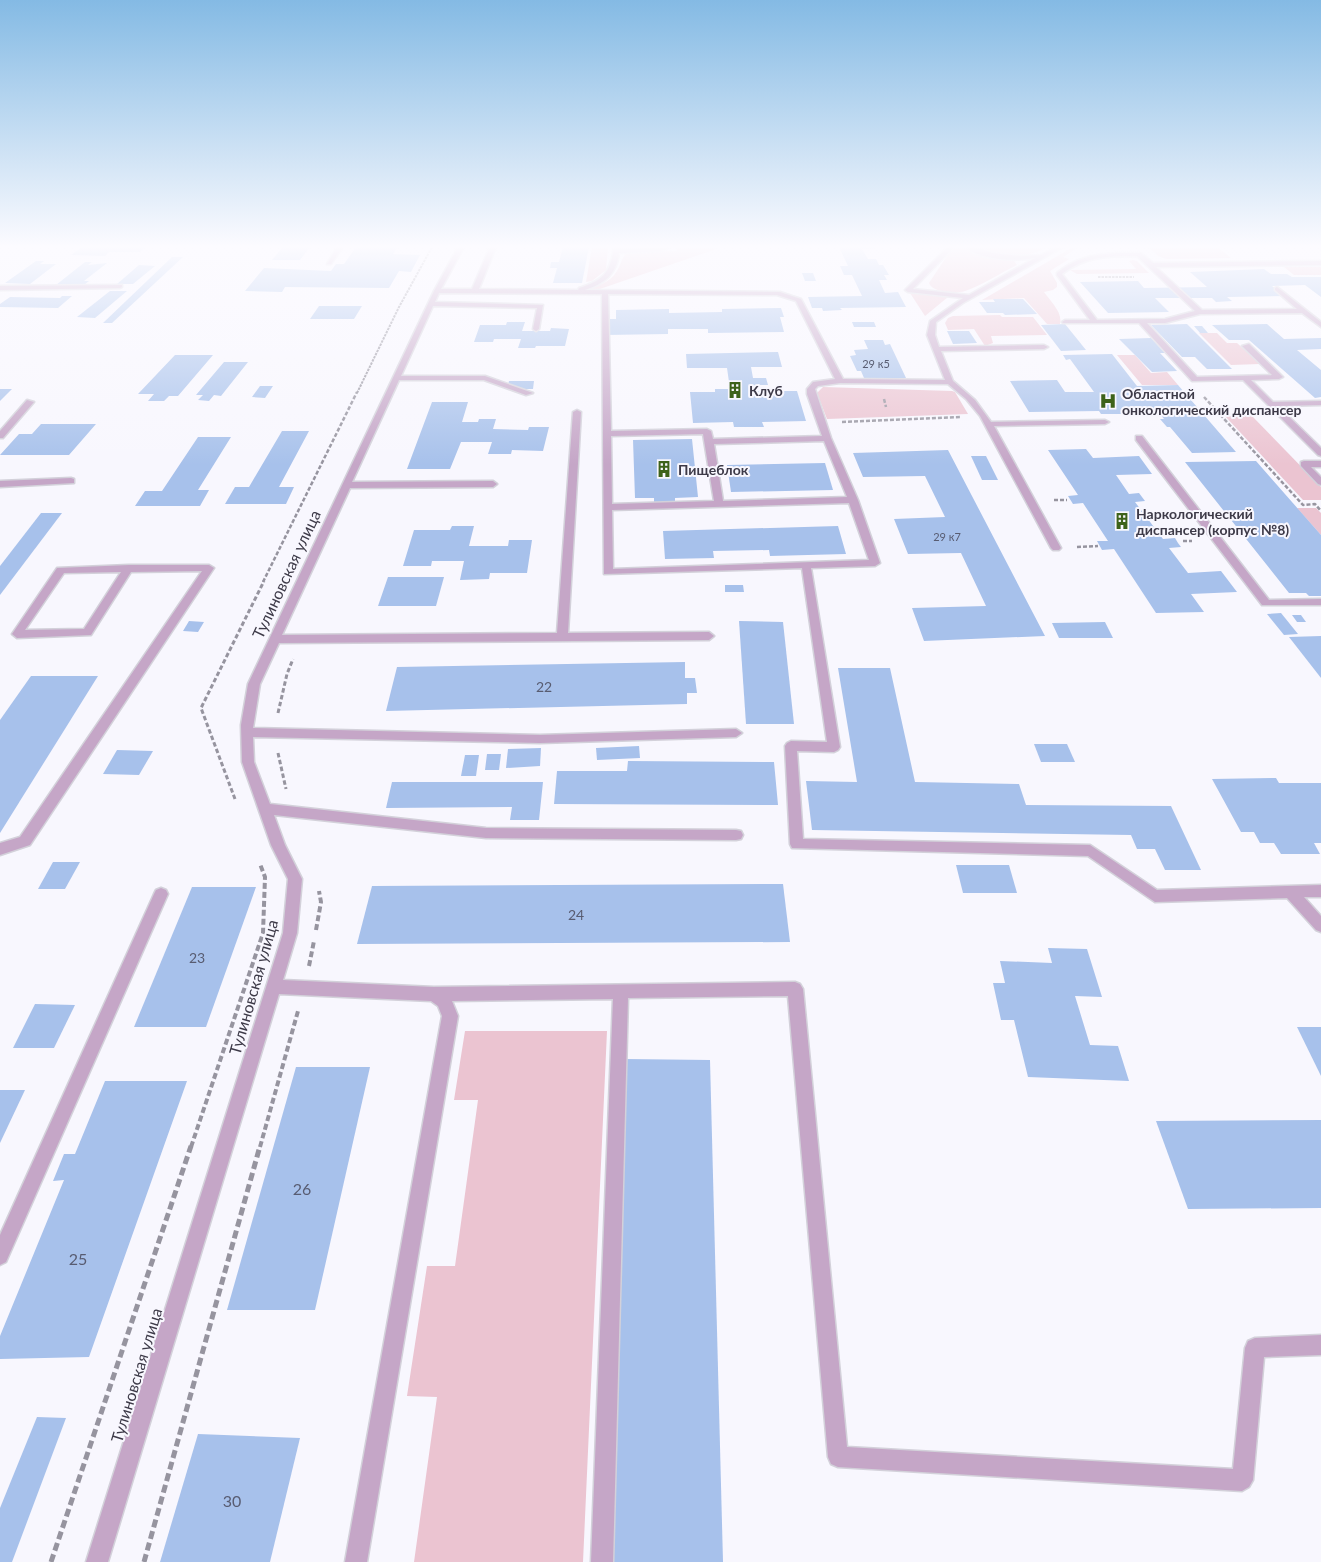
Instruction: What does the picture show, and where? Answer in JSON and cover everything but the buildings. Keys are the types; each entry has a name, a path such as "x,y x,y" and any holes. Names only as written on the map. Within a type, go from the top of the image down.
{"street":[{"name":"Тулиновская улица","path":"97,1562 290,933 295,879 278,846 248,762 247,732 254,684 423,320"},
{"path":"536,329 538,320"},
{"path":"605,320 608,572 875,563 853,500 821,422 811,389 816,384 840,381 950,382 963,390 986,420 1056,548"},
{"path":"809,320 840,381"},
{"path":"935,320 931,336 950,382"},
{"path":"1065,322 1169,320"},
{"path":"1141,321 1191,379 1280,377 1246,346"},
{"path":"936,349 1044,347"},
{"path":"396,378 486,378 529,393"},
{"path":"1245,378 1321,452"},
{"path":"0,436 30,402"},
{"path":"1272,404 1321,403"},
{"path":"562,637 577,412"},
{"path":"986,420 1105,422"},
{"path":"606,434 707,431 719,504"},
{"path":"709,442 827,438"},
{"path":"1139,438 1266,603 1321,602"},
{"path":"1321,464 1304,464 1321,482"},
{"path":"0,495 5,483 71,481"},
{"path":"346,485 493,484"},
{"path":"607,507 853,500"},
{"path":"806,566 834,747 791,746 797,844 1090,851 1156,896 1321,891"},
{"path":"0,849 25,841 209,568 129,568 61,570 17,634 87,632 129,568"},
{"path":"275,640 709,636"},
{"path":"247,732 540,739 736,733"},
{"path":"265,809 486,833 736,835"},
{"path":"1290,892 1321,926"},
{"path":"0,1256 161,894"},
{"path":"272,987 434,994 794,989 838,1457 1242,1480 1255,1348 1321,1345"},
{"path":"602,1562 621,991"},
{"path":"356,1562 450,1016 444,1001 434,994"}],"path":[{"path":"237,804 200,708 393,320"},
{"path":"1191,379 1304,504 1321,504"},
{"path":"821,422 986,420"},
{"path":"1315,504 1321,511"},
{"path":"50,1562 263,932 265,877 258,859"}],"shaded area":[{"path":"947,320 1035,320 1047,335 991,336 993,343 985,346 974,329 948,330 945,323"},
{"path":"1043,320 1060,320 1060,324 1047,324"},
{"path":"1199,333 1217,333 1227,343 1237,343 1260,364 1231,365"},
{"path":"1117,355 1135,355 1151,373 1167,372 1178,385 1142,385"},
{"path":"823,387 952,391 955,392 968,414 827,419 817,393"},
{"path":"1225,416 1252,416 1321,487 1321,500 1303,500"},
{"path":"1297,508 1316,508 1321,513 1321,535"},
{"path":"465,1031 607,1031 583,1562 414,1562 437,1397 407,1396 427,1266 455,1266 478,1100 454,1100"}],"place":[{"name":"Клуб","path":"735,390"},
{"name":"Областной онкологический диспансер","path":"1108,401"},
{"name":"Пищеблок","path":"664,469"},
{"name":"Наркологический диспансер (корпус №8)","path":"1122,521"}]}
